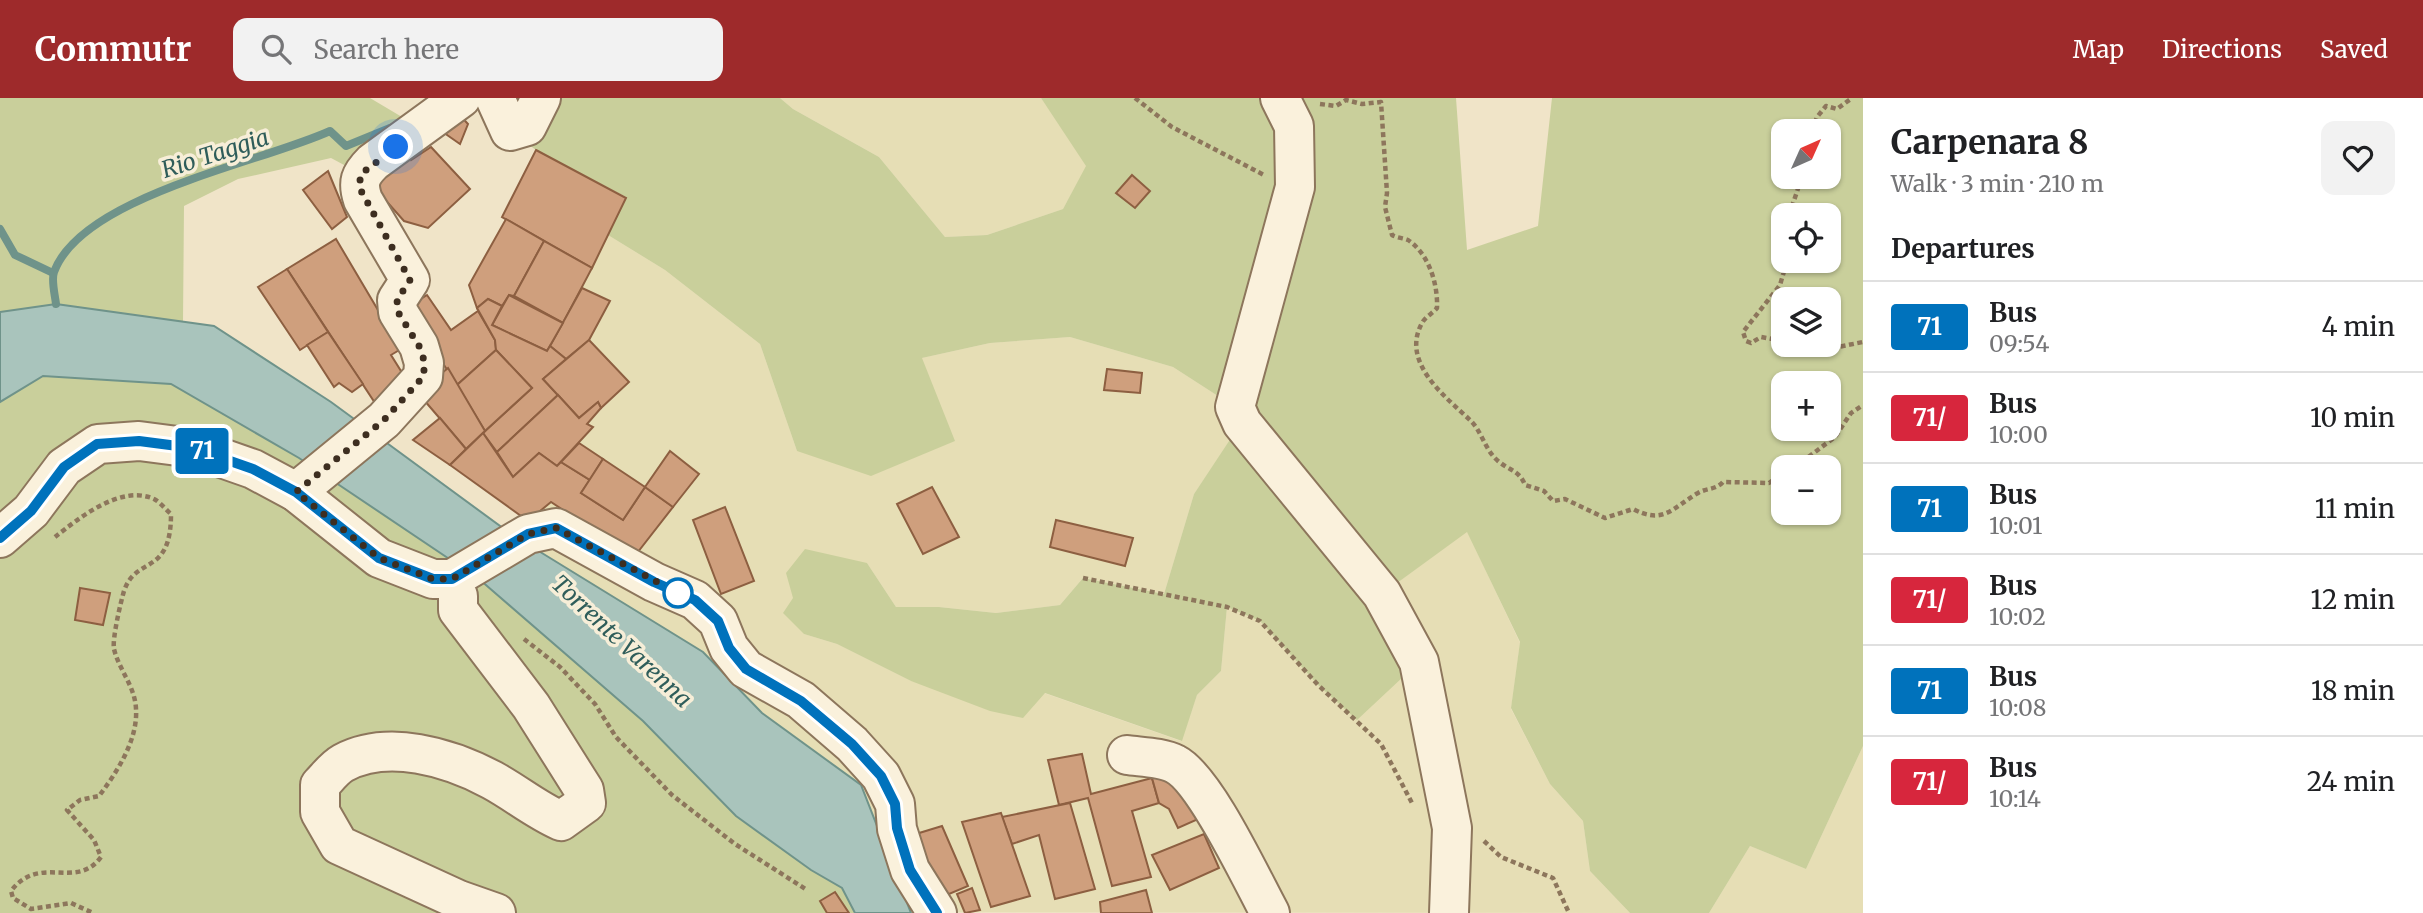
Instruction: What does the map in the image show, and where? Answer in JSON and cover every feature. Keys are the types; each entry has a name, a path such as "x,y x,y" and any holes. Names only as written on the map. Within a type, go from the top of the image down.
{"street":[{"path":"305,486 384,420 423,377 425,363 419,346 398,312 397,300 410,280 363,200 359,187 361,174 461,98"},
{"path":"495,98 510,131 527,126 541,98"},
{"path":"1282,102 1294,127 1294,187 1235,407 1241,423 1382,594 1419,662 1433,815 1449,913"},
{"path":"0,538 31,511 64,467 97,444 139,441 193,448 305,486 379,558 457,586"},
{"path":"457,586 528,534 556,528 654,582 695,600 718,621 729,648 746,669 801,701 852,744 881,776 895,804 897,828 910,870 937,913"},
{"path":"457,586 458,610 531,706 584,790 586,803 561,821 492,780 448,760 391,753 368,754 341,764 320,785 320,812 339,845 459,900 496,913"},
{"path":"1127,755 1173,762 1202,791 1270,913"}],"path":[{"path":"1135,98 1172,127 1254,170 1294,187"},
{"path":"1816,119 1826,106 1837,109 1852,98"},
{"path":"1282,102 1324,103 1336,106 1346,100 1362,104 1381,102 1387,193 1385,207 1392,236 1407,239 1435,279 1437,308 1422,321 1416,346 1420,364 1432,383 1474,423 1481,440 1497,461 1520,472 1525,485 1544,491 1553,501 1565,499 1605,518 1633,509 1647,517 1661,517 1700,492 1718,488 1723,482 1771,482"},
{"path":"1771,296 1743,332 1745,341 1751,343 1761,337 1771,339"},
{"path":"1841,346 1863,342"},
{"path":"1811,455 1835,437 1851,414 1863,405"},
{"path":"54,538 98,507 130,496 154,499 171,514 171,537 160,558 139,572 125,588 114,648 131,682 137,710 129,748 99,796 80,800 67,810 94,841 101,857 94,867 70,874 39,871 30,874 21,878 11,891 13,898 31,909 71,903 93,913"},
{"path":"1083,578 1227,607 1260,621 1318,685 1381,744 1401,778 1433,815 1470,827 1501,857 1553,878 1569,913"},
{"path":"514,633 560,667 595,704 616,737 672,795 735,844 807,890"}],"shaded area":[{"path":"780,98 1041,98 1087,166 1063,209 987,235 945,237 879,157 793,109"},
{"path":"608,235 665,270 760,344 797,451 922,358 990,343 1070,337 1173,367 1235,407 1242,423 1194,494 1164,594 1083,578 1060,605 996,613 939,607 896,607 867,563 804,634 837,644 911,681 1044,693 1181,741 1197,695 1221,671 1227,607 1260,621 1318,685 1357,719 1382,594 1467,531 1520,643 1511,709 1550,784 1583,821 1590,871 1630,913 908,912 860,785 762,713 703,652 511,534 551,502 608,542 670,451 645,487 579,443 592,427 587,424 629,382 589,340 609,301 582,288"},
{"path":"1863,746 1863,913 1709,913 1750,846 1806,869"}],"green space":[{"path":"0,98 370,98 402,117 418,132 361,174 331,158 238,179 184,206 183,322 56,304 0,312"},
{"path":"495,98 780,98 793,109 879,157 945,237 987,235 1063,209 1086,166 1041,98 1456,98 1467,250 1538,226 1552,98 1863,98 1863,746 1806,869 1750,846 1709,913 1630,913 1590,871 1583,821 1550,784 1511,708 1520,642 1467,532 1382,594 1419,662 1357,720 1318,685 1260,621 1227,607 1221,671 1197,695 1182,741 1045,693 1023,718 990,711 911,681 837,644 804,634 783,613 793,598 786,573 805,549 867,563 896,607 939,607 996,613 1060,605 1083,578 1164,594 1194,494 1241,423 1235,407 1173,367 1070,337 990,343 922,358 955,441 871,476 797,451 760,344 665,270 608,235 626,197 536,150 510,131"},
{"path":"43,376 171,384 299,458 479,579 643,721 736,816 811,870 842,888 855,913 0,913 0,402"}],"water":[{"name":"Torrente Varenna","path":"56,304 214,326 331,402 511,534 703,652 762,713 861,785 911,913 855,913 842,888 811,870 736,816 643,721 479,579 299,458 171,384 43,376 0,402 0,312"}],"building":[{"path":"456,111 468,124 460,144 437,128"},
{"path":"431,147 470,189 428,228 404,221 372,185 409,157 411,160"},
{"path":"536,150 626,198 592,268 502,217"},
{"path":"328,171 347,217 332,229 303,190"},
{"path":"1132,175 1150,191 1135,208 1116,193"},
{"path":"506,219 544,241 514,296 509,295 502,306 488,299 477,308 469,285"},
{"path":"336,239 401,349 391,355 411,387 379,409 287,269"},
{"path":"544,241 592,268 563,323 514,296"},
{"path":"287,269 328,332 300,350 258,287"},
{"path":"582,288 610,301 589,340 566,359 550,346"},
{"path":"427,295 451,330 478,311 495,340 496,350 457,385 407,308"},
{"path":"509,295 563,323 547,351 492,325"},
{"path":"488,299 502,306 492,325 547,351 550,346 566,359 543,379 558,395 497,452 483,433 532,388 496,350 495,340 477,308"},
{"path":"328,332 363,384 352,392 339,383 334,387 307,345"},
{"path":"589,340 629,382 601,408 598,402 579,418 543,379"},
{"path":"496,350 532,388 485,431 457,385"},
{"path":"448,368 485,431 466,449 418,393"},
{"path":"1107,369 1142,373 1140,393 1104,390"},
{"path":"558,395 579,418 598,402 601,408 587,424 593,427 557,466 539,453 513,477 497,452"},
{"path":"440,418 466,449 450,465 413,440"},
{"path":"483,433 513,477 539,453 557,466 561,462 590,480 581,493 623,520 645,487 673,507 634,557 551,502 528,521 450,465"},
{"path":"579,443 603,459 590,480 561,462"},
{"path":"670,451 699,474 673,507 645,487"},
{"path":"603,459 645,487 623,520 581,493"},
{"path":"932,487 959,537 923,554 897,504"},
{"path":"725,507 754,581 721,594 693,520"},
{"path":"1056,520 1133,538 1125,566 1050,547"},
{"path":"80,588 110,593 103,625 75,620"},
{"path":"1082,754 1091,794 1152,778 1159,803 1132,811 1151,877 1112,886 1088,798 1059,805 1048,760"},
{"path":"1174,770 1189,807 1201,803 1205,816 1178,828 1169,809 1159,803 1152,778"},
{"path":"1070,803 1095,889 1055,899 1039,835 1012,844 1002,817"},
{"path":"1001,813 1030,896 991,907 962,822"},
{"path":"942,826 968,886 942,897 916,834"},
{"path":"1204,834 1219,868 1170,890 1152,855"},
{"path":"972,888 980,910 965,913 957,894"},
{"path":"1146,890 1152,913 1101,913 1100,902"},
{"path":"835,892 849,913 827,913 820,901"}],"waterway":[{"name":"Rio Taggia","path":"56,304 53,275 71,245 99,222 135,202 330,131 346,146 390,128"},
{"path":"0,229 15,255 53,273"}],"bus line":[{"name":"71","path":"0,538 31,511 64,467 97,444 139,441 193,448 253,469 296,492 379,558 433,579 452,579 528,534 556,528 654,582 695,600 718,621 729,648 746,669 801,701 852,744 881,776 895,804 897,828 910,870 937,913"}],"route":[{"path":"396,147 373,162 361,174 359,187 363,200 410,280 397,300 398,312 419,346 425,363 423,377 384,420 296,492 379,558 433,579 452,579 528,534 556,528 678,593"}]}
